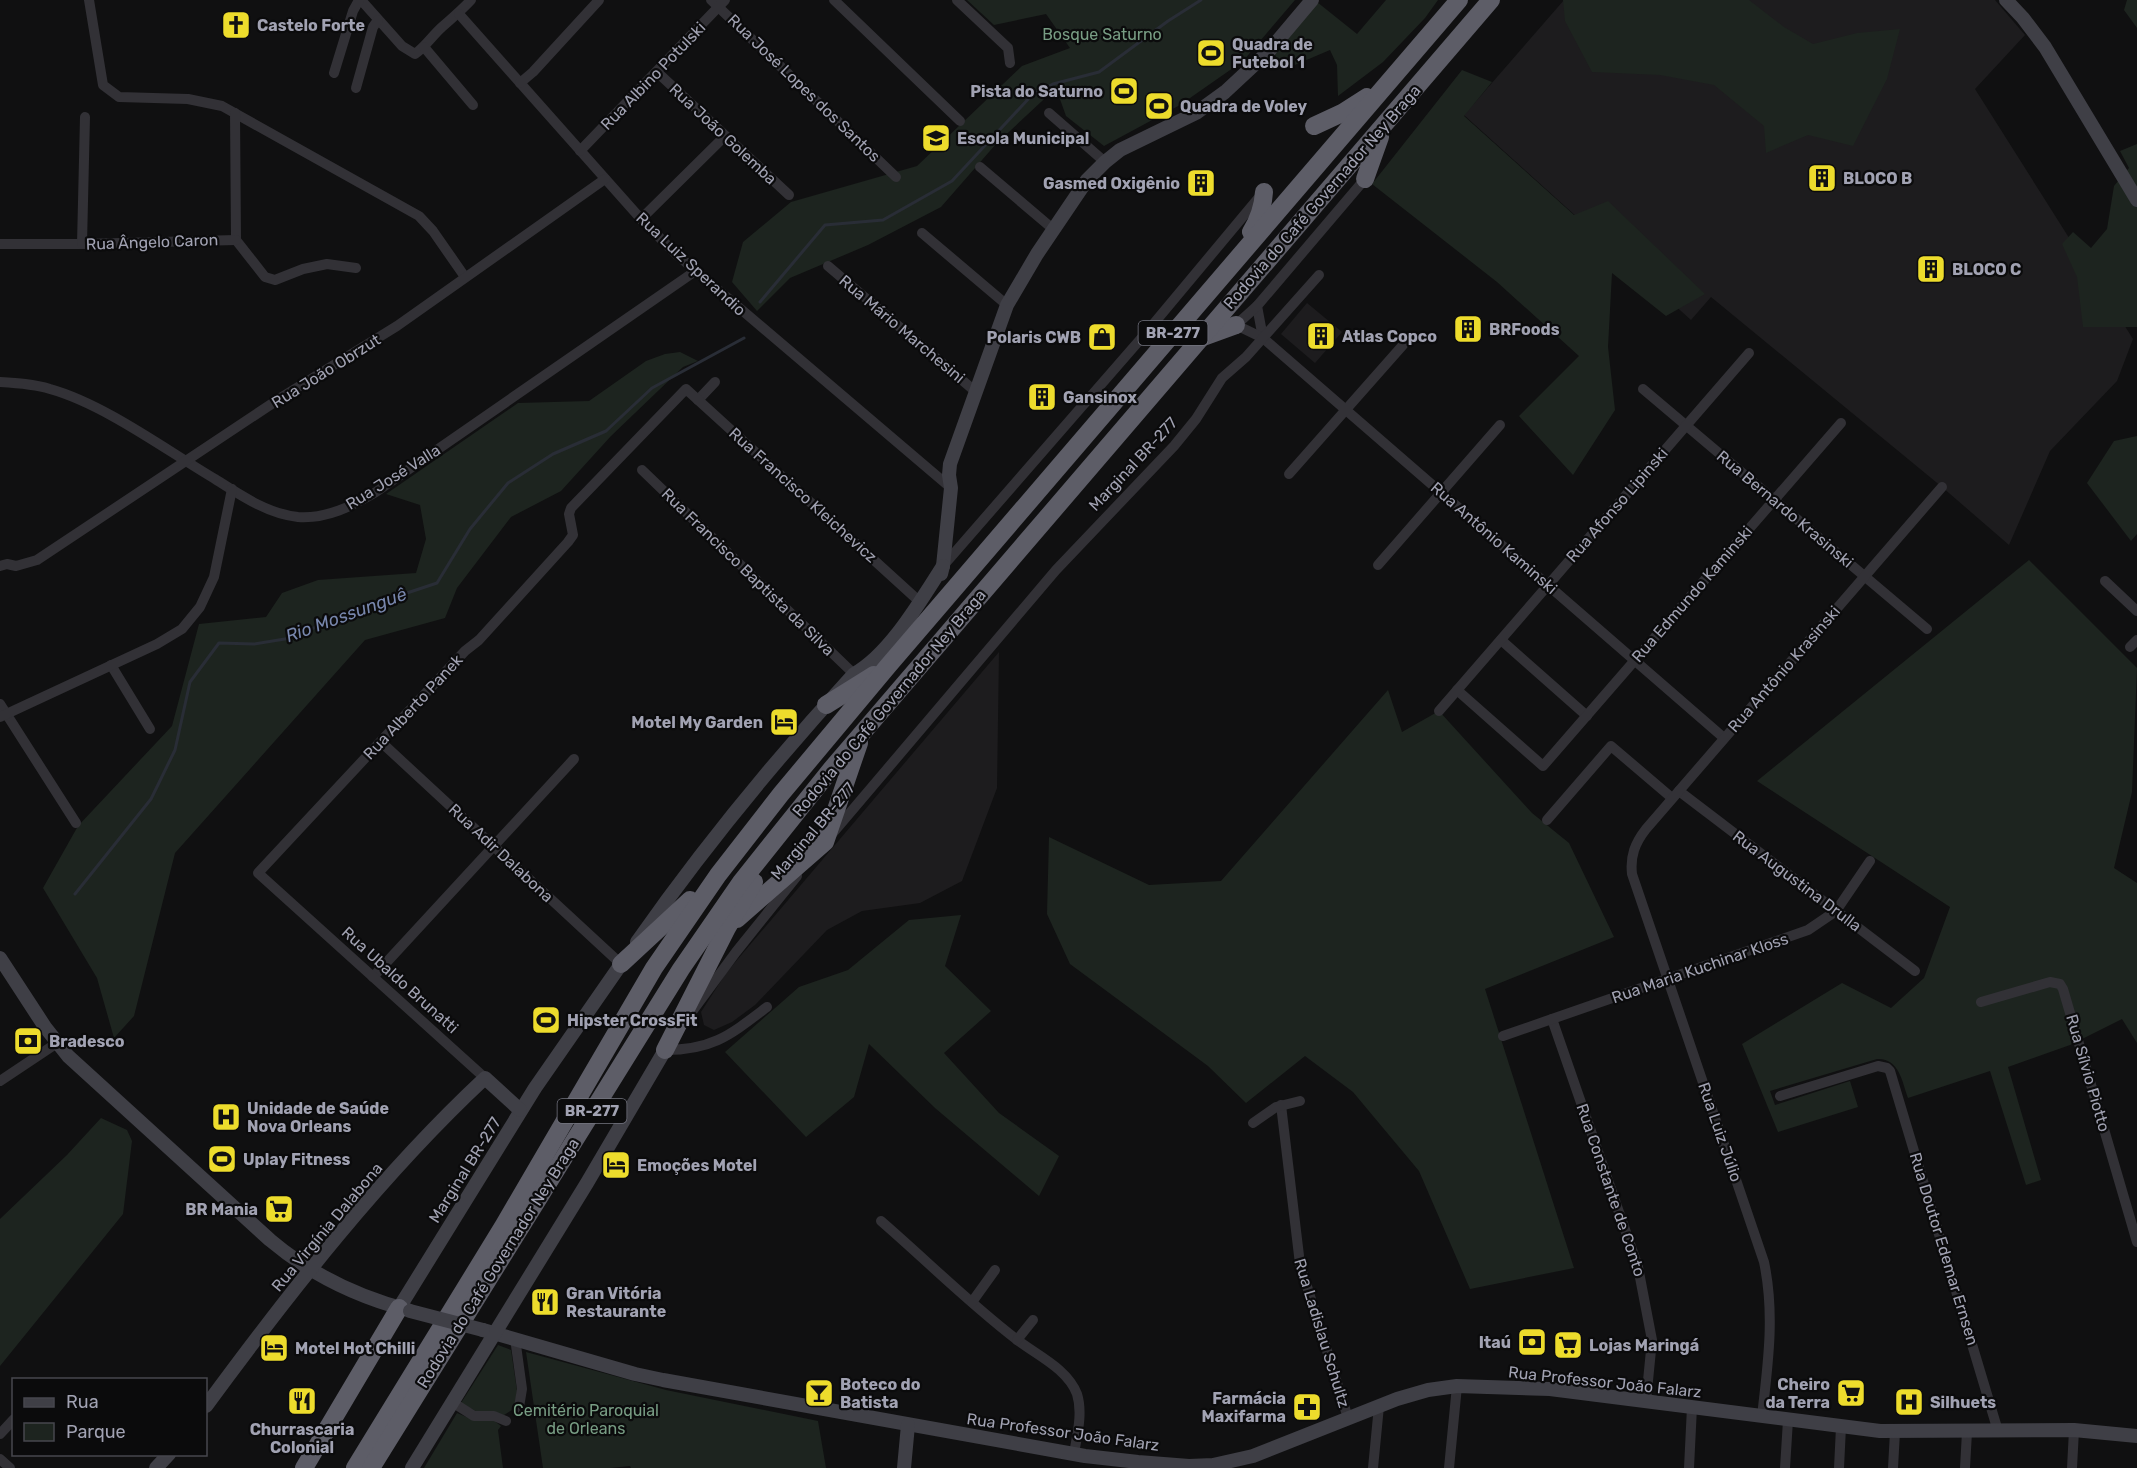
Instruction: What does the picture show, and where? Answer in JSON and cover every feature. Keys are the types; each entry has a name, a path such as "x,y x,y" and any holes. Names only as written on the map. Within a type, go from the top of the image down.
{"highway":[{"name":"Rodovia do Café Governador Ney Braga","path":"355,1468 528,1184 654,968 718,875 781,794 888,666 1459,0"},
{"name":"Rodovia do Café Governador Ney Braga","path":"371,1468 694,949 741,882 833,767 1491,0"},
{"path":"1314,126 1356,105 1400,68"},
{"path":"1365,179 1384,124"},
{"path":"1209,291 1258,219 1263,205 1263,192"},
{"path":"1202,338 1236,325"},
{"path":"826,705 888,666"},
{"path":"727,928 825,842 862,733"},
{"path":"665,1050 727,928 761,870 833,767"},
{"path":"621,964 718,875"},
{"path":"304,1468 404,1310"}],"main road":[{"path":"943,566 951,488 950,464 1007,305 1053,229 1087,180 1105,162 1120,150 1196,113 1225,92 1269,51 1312,0"},
{"path":"2006,0 2045,47 2137,200"},
{"name":"Marginal BR-277","path":"404,1310 520,1110 621,964 708,846 826,705 854,674 864,669 880,654 920,602 938,583 943,566"},
{"name":"Rua Professor João Falarz","path":"0,957 57,1043 82,1070 287,1254 351,1290 404,1310 515,1338 646,1376 1074,1454 1189,1466 1212,1466 1261,1454 1379,1406 1418,1393 1457,1386 1531,1388 1895,1432 2074,1431 2137,1436"},
{"name":"Marginal BR-277","path":"412,1468 452,1402 489,1331 665,1050"},
{"name":"Rua Ubaldo Brunatti","path":"485,1078 520,1110"},
{"name":"Rua Virgínia Dalabona","path":"207,1405 312,1270 422,1140 485,1078"},
{"path":"904,1468 909,1425"},
{"path":"156,1468 168,1456"}],"street":[{"path":"89,0 103,85 119,97 188,99 222,106 419,216 433,231 465,277"},
{"path":"334,73 353,11 360,0 402,46 415,54 424,48 441,28 459,14 471,0"},
{"path":"520,83 533,72 599,0"},
{"path":"834,0 960,121"},
{"path":"957,0 1008,48 1010,63"},
{"name":"Rua Albino Potulski","path":"580,151 657,72 718,2"},
{"name":"Rua José Lopes dos Santos","path":"718,2 896,177"},
{"name":"Rua Luiz Sperandio","path":"459,14 641,219 694,272 951,488"},
{"path":"356,88 373,27 378,20"},
{"path":"424,48 473,105"},
{"name":"Rua João Golemba","path":"657,72 789,195"},
{"path":"234,113 236,240"},
{"path":"1049,113 1105,162"},
{"path":"82,244 85,117"},
{"path":"641,219 725,136"},
{"path":"980,167 1053,229"},
{"name":"Rua João Obrzut","path":"0,566 7,564 16,566 42,557 288,394 397,326 605,179"},
{"path":"1236,325 1257,306 1365,179"},
{"name":"Marginal BR-277","path":"943,566 1151,327 1263,192"},
{"path":"922,233 1007,305"},
{"name":"Rua Ângelo Caron","path":"0,244 236,240 265,277 274,280 303,269 327,264 356,268"},
{"name":"Rua Mário Marchesini","path":"828,266 976,392"},
{"name":"Rua José Valla","path":"0,382 35,385 68,396 122,423 185,462 269,509 298,516 327,514 361,501 694,272"},
{"name":"Marginal BR-277","path":"665,1050 752,931 825,842 1062,564 1167,455 1196,419 1222,378 1240,364 1319,275"},
{"path":"1257,306 1263,339"},
{"name":"Rua Antônio Kaminski","path":"1236,325 1263,339 1724,738"},
{"path":"1289,474 1403,345"},
{"name":"Rua Afonso Lipinski","path":"1439,711 1749,353"},
{"path":"698,400 715,382"},
{"name":"Rua Francisco Kleichevicz","path":"568,542 573,535 569,514 571,508 686,389 920,602"},
{"name":"Rua Bernardo Krasinski","path":"1643,389 1927,629"},
{"name":"Rua Edmundo Kaminski","path":"1458,690 1544,766 1841,423"},
{"path":"1378,565 1500,425"},
{"name":"Rua Francisco Baptista da Silva","path":"642,470 854,674"},
{"name":"Rua Antônio Krasinski","path":"1632,853 1639,837 1942,487"},
{"path":"3,716 170,637 182,629 200,607 211,585 219,561 232,489"},
{"name":"Rua Alberto Panek","path":"258,873 465,651 479,640 568,542"},
{"path":"2105,581 2137,611"},
{"path":"1501,640 1587,716"},
{"path":"111,665 150,729"},
{"path":"0,704 3,716 76,823"},
{"name":"Rua Adir Dalabona","path":"381,742 621,964"},
{"name":"Rua Augustina Drulla","path":"1547,820 1611,746 1915,971"},
{"path":"373,977 574,759"},
{"name":"Rua Luiz Júlio","path":"1632,853 1632,874 1767,1272 1771,1324 1762,1416"},
{"name":"Rua Maria Kuchinar Kloss","path":"1503,1036 1808,930 1836,911 1870,861"},
{"name":"Rua Ubaldo Brunatti","path":"258,873 485,1078"},
{"name":"Rua Sílvio Piotto","path":"1981,1002 2050,982 2060,984 2134,1219 2137,1242"},
{"path":"665,1050 684,1050 711,1044 725,1037 767,1007"},
{"name":"Rua Constante de Conto","path":"1552,1019 1638,1267 1652,1340 1646,1401"},
{"path":"0,1081 57,1043"},
{"name":"Rua Doutor Edemar Ernsen","path":"1780,1096 1878,1066 1887,1068 1892,1075 1998,1431"},
{"path":"1253,1123 1268,1111 1281,1105 1300,1101"},
{"name":"Rua Ladislau Schultz","path":"1281,1105 1300,1264 1348,1418"},
{"path":"881,1221 972,1302 1017,1340 1049,1362 1070,1382 1079,1406 1074,1454"},
{"path":"972,1302 995,1270"},
{"path":"1017,1340 1033,1320"},
{"path":"515,1338 522,1389 518,1413"},
{"path":"1449,1468 1457,1386"},
{"path":"452,1402 474,1416 494,1416 506,1421"},
{"path":"1373,1468 1379,1406"},
{"path":"1689,1468 1692,1407"},
{"path":"1785,1468 1788,1420"},
{"path":"0,1434 12,1421"},
{"path":"1839,1468 1841,1427"},
{"path":"2072,1468 2074,1431"},
{"path":"1893,1468 1895,1432"},
{"path":"1965,1468 1967,1432"},
{"path":"0,1459 10,1468"}],"shaded area":[{"path":"1564,0 1995,0 2025,35 1975,89 2133,339 2117,381 2050,451 2009,545 1711,297 1691,320 1464,115"},
{"path":"1307,303 1342,332 1315,363 1281,334"},
{"path":"999,652 997,788 962,881 920,903 862,911 827,930 755,1005 732,1022 714,1030 704,1025 701,1012 726,973"}],"green space":[{"name":"Bosque Saturno","path":"967,0 1295,0 1243,61 1180,105 1104,146 1066,116 1056,88 996,144 941,207 868,245 790,278 757,311 732,282 743,242 791,202 917,166 1022,66 1070,48 1046,14 994,25"},
{"path":"1386,0 1438,0 1425,18 1383,62 1338,96 1337,65 1330,50 1283,70 1273,51 1317,2 1357,34"},
{"path":"1563,0 1749,0 1784,27 1813,44 1857,33 1900,29 1887,79 1853,146 1808,135 1766,153 1764,126 1714,85 1660,75 1592,72 1565,21"},
{"path":"2127,0 2137,0 2137,28 2124,10"},
{"path":"1462,70 1492,82 1464,116 1574,215 1608,201 1705,294 1666,316 1612,273 1608,347 1615,410 1573,475 1519,416 1579,356 1497,282 1372,184"},
{"path":"2137,144 2137,327 2083,327 2077,277 2062,244 2073,232 2091,248 2107,229 2114,186 2129,168 2120,151"},
{"path":"680,352 698,361 683,367 611,436 561,491 511,517 457,588 445,618 365,640 175,853 134,1016 114,1038 97,978 43,888 78,826 172,726 199,624 266,617 282,593 318,580 416,573 426,539 420,505 386,494 518,403 589,401 646,361 665,354"},
{"path":"2137,436 2137,534 2131,541 2087,483 2114,441"},
{"path":"2029,560 2137,668 2132,792 2114,868 2137,883 2137,1043 2122,1019 2070,1045 2008,1067 2041,1180 2026,1185 1990,1071 1908,1098 1895,1066 1890,1062 1877,1059 1770,1091 1775,1105 1850,1081 1858,1107 1778,1132 1742,1044 1842,983 1891,1008 1924,978 1950,907 1757,781"},
{"path":"1388,690 1402,732 1439,711 1532,813 1569,843 1614,937 1485,989 1574,1268 1470,1289 1419,1171 1353,1092 1305,1056 1246,1103 1208,1066 1070,964 1047,914 1049,837 1149,885 1221,881"},
{"path":"961,915 945,966 991,1011 944,1053 999,1113 1059,1156 1039,1196 935,1108 869,1044 854,1097 806,1137 725,1052 799,987 848,970 909,920"},
{"path":"101,1118 127,1130 132,1141 123,1214 0,1366 0,1219 67,1155"},
{"path":"498,1345 511,1350 517,1391 515,1408 504,1415 479,1413 461,1403"},
{"name":"Cemitério Paroquial de Orleans","path":"526,1352 666,1390 818,1421 826,1468 631,1468 630,1466 543,1468"},
{"path":"457,1413 476,1421 493,1420 501,1426 498,1430 503,1468 424,1468"}],"waterway":[{"name":"Rio Mossunguê","path":"760,302 825,225 883,220 952,181 1032,95 1053,84 1099,72 1168,21 1201,0"},
{"name":"Rio Mossunguê","path":"75,894 151,799 175,750 190,682 219,643 254,644 297,637 332,618 437,583 470,529 508,483 553,454 606,431 652,388 744,338"}],"place":[{"name":"Castelo Forte","path":"236,25"},
{"name":"Quadra de Futebol 1","path":"1211,53"},
{"name":"Pista do Saturno","path":"1124,91"},
{"name":"Quadra de Voley","path":"1159,106"},
{"name":"Escola Municipal","path":"936,138"},
{"name":"BLOCO B","path":"1822,178"},
{"name":"Gasmed Oxigênio","path":"1201,183"},
{"name":"BLOCO C","path":"1931,269"},
{"name":"BRFoods","path":"1468,329"},
{"name":"Atlas Copco","path":"1321,336"},
{"name":"Polaris CWB","path":"1102,337"},
{"name":"Gansinox","path":"1042,397"},
{"name":"Motel My Garden","path":"784,722"},
{"name":"Hipster CrossFit","path":"546,1020"},
{"name":"Bradesco","path":"28,1041"},
{"name":"Unidade de Saúde Nova Orleans","path":"226,1117"},
{"name":"Uplay Fitness","path":"222,1159"},
{"name":"Emoções Motel","path":"616,1165"},
{"name":"BR Mania","path":"279,1209"},
{"name":"Gran Vitória Restaurante","path":"545,1302"},
{"name":"Itaú","path":"1532,1342"},
{"name":"Lojas Maringá","path":"1568,1345"},
{"name":"Motel Hot Chilli","path":"274,1348"},
{"name":"Boteco do Batista","path":"819,1393"},
{"name":"Cheiro da Terra","path":"1851,1393"},
{"name":"Churrascaria Colonial","path":"302,1401"},
{"name":"Silhuets","path":"1909,1402"},
{"name":"Farmácia Maxifarma","path":"1307,1407"}]}
